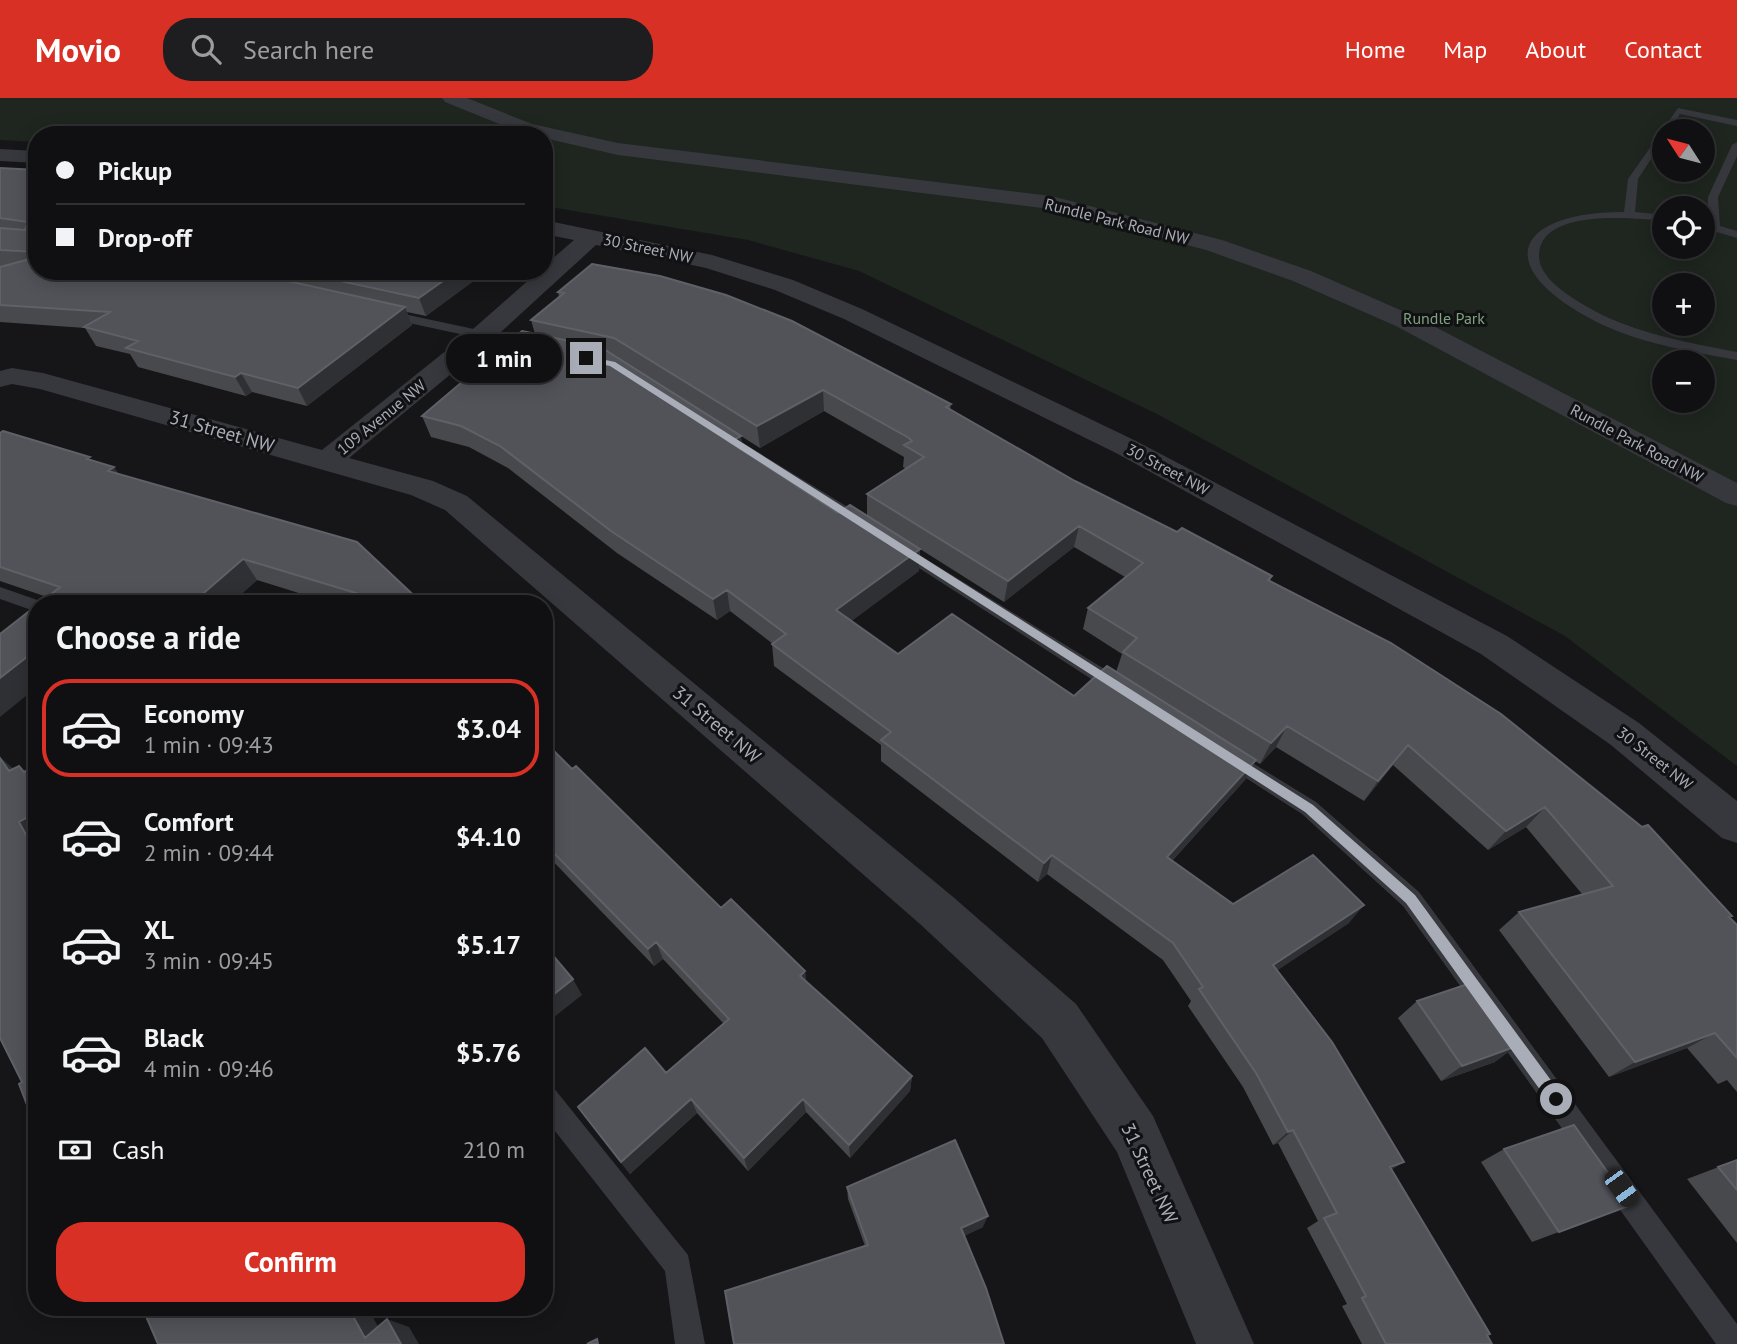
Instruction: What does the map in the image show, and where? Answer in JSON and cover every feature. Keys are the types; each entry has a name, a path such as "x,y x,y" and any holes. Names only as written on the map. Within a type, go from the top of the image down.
{"street":[{"name":"Rundle Park Road NW","path":"451,98 521,126"},
{"name":"Rundle Park Road NW","path":"553,134 642,153 1051,203 1213,245 1302,276 1405,321 1737,496"},
{"path":"0,155 28,157"},
{"name":"30 Street NW","path":"553,229 712,262 784,285 865,320 1126,447 1494,645 1625,734 1737,825"},
{"name":"109 Avenue NW","path":"553,271 592,236"},
{"name":"109 Avenue NW","path":"328,460 482,335 543,280"},
{"name":"31 Street NW","path":"0,379 12,376 43,381 328,460 422,488 456,503 936,910 1059,1021 1135,1134 1225,1344"}],"lane":[{"path":"1672,119 1678,111 1737,123"},
{"path":"1713,196 1737,145"},
{"path":"1629,215 1633,180 1652,150"},
{"path":"1652,217 1580,217 1544,230 1531,248 1535,267 1543,278 1569,300 1626,329 1672,344 1737,356"},
{"path":"1715,228 1737,234"},
{"path":"362,309 547,349"},
{"path":"705,423 1135,697"},
{"path":"0,593 28,603"},
{"path":"1216,749 1309,808 1411,899 1734,1344"},
{"path":"553,1107 678,1265 690,1344"}],"green space":[{"name":"Rundle Park","path":"0,98 1737,98 1737,766 1565,636 1157,414 859,271 748,240 553,208 553,126 28,126 28,142 0,140"}],"building":[{"path":"0,168 28,170 28,222 0,218"},
{"path":"28,222 28,252 0,250 0,228 25,230"},
{"path":"28,259 28,280 284,280 405,307 298,388 241,373 235,377 126,348 138,341 84,327 110,312 0,305 0,267"},
{"path":"592,264 660,276 726,295 792,321 951,404 946,407 1075,481 1177,532 1182,528 1272,576 1268,580 1391,643 1501,714 1642,827 1648,825 1732,916 1729,917 1737,925 1737,1058 1715,1033 1635,1062 1519,912 1613,886 1545,807 1506,831 1408,745 1378,781 1287,726 1271,743 1123,652 1137,638 1088,608 1143,563 1079,526 1008,581 867,494 924,457 904,445 912,441 909,438 823,390 757,426 614,338 531,320 564,293 558,292"},
{"path":"336,280 444,280 419,298"},
{"path":"522,331 602,348 741,436 730,442 838,513 850,505 920,549 836,610 898,654 952,614 1074,696 1107,666 1256,760 1167,857 1233,904 1313,855 1364,905 1273,965 1332,1042 1404,1162 1390,1167 1490,1334 1487,1335 1492,1344 1386,1344 1362,1298 1366,1296 1324,1218 1337,1213 1293,1130 1288,1132 1256,1073 1199,989 1203,987 1173,943 1052,855 1044,863 881,740 891,732 772,644 786,634 727,590 713,599 611,531 500,446 461,426 422,416"},
{"path":"3,431 90,457 87,459 114,467 108,471 357,542 413,595 352,595 356,593 243,559 201,595 50,595 60,587 0,567 0,433"},
{"path":"28,612 28,656 0,678 0,634"},
{"path":"553,750 572,769 576,766 721,908 731,899 805,971 800,976 912,1076 849,1145 803,1099 744,1158 691,1099 621,1162 578,1107 645,1048 666,1073 729,1019 656,942 648,949 553,852"},
{"path":"0,758 9,771 19,766 24,772 28,770 28,817 19,822 28,838 28,1108 19,1084 22,1082 0,1038"},
{"path":"553,956 573,979 553,995"},
{"path":"1471,983 1517,1046 1462,1066 1417,1001"},
{"path":"1574,1125 1631,1205 1559,1232 1504,1149"},
{"path":"955,1140 988,1216 961,1228 986,1288 1004,1344 734,1344 725,1291 868,1245 847,1187"},
{"path":"1737,1160 1737,1190 1718,1167"},
{"path":"146,1316 353,1316 365,1338 387,1319 401,1344 158,1344"}],"route":[{"path":"586,358 612,364 1309,808 1411,899 1556,1099"}]}
